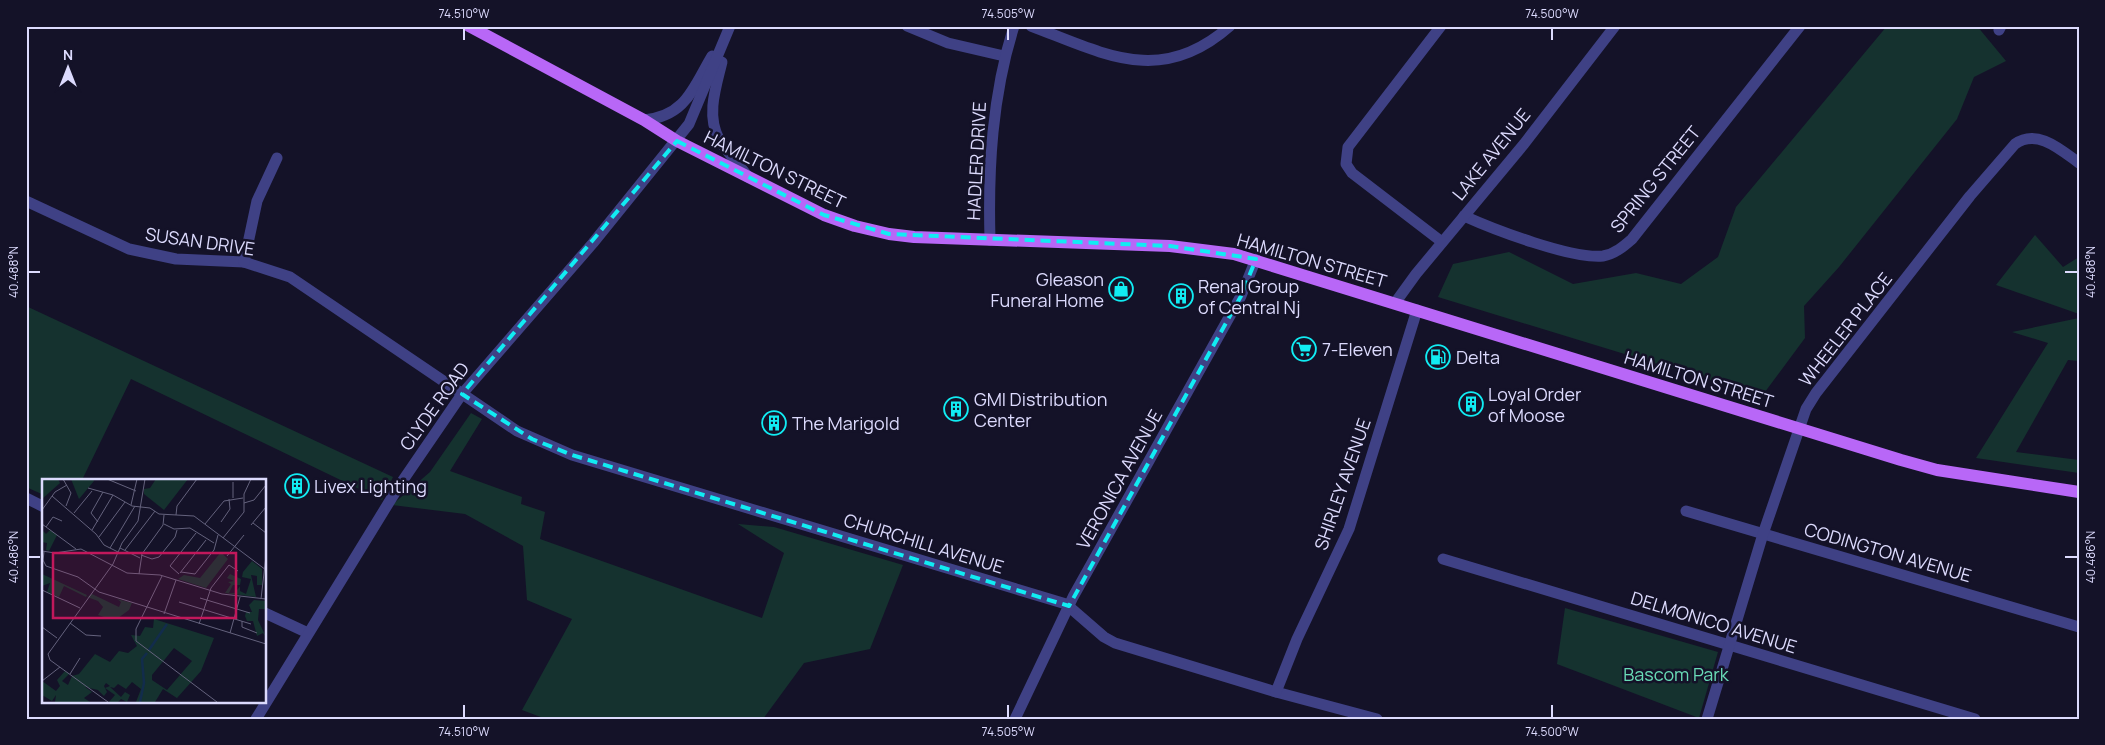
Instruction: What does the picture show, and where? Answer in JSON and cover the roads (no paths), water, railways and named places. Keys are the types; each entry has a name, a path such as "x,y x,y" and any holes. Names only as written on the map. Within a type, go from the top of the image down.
{"main road":[{"name":"HAMILTON STREET","path":"469,26 644,120 677,141 824,215 854,226 905,236 1170,246 1234,254 1256,259 1799,429 1937,470 2079,492"}],"street":[{"path":"644,120 665,116 684,104 730,26"},
{"path":"730,26 713,101 713,122 719,138 748,176"},
{"name":"CLYDE ROAD","path":"256,719 399,486 462,394 677,141 698,107 730,26"},
{"path":"907,26 948,43 1004,56"},
{"name":"HADLER DRIVE","path":"990,240 992,138 1004,56 1014,26"},
{"path":"1031,26 1116,58 1137,62 1162,60 1183,55 1203,46 1230,26"},
{"path":"1441,26 1348,147 1346,164 1352,173 1442,242"},
{"name":"LAKE AVENUE","path":"1395,303 1416,274 1524,144 1615,26"},
{"name":"SPRING STREET","path":"1464,216 1552,247 1586,256 1604,256 1619,250 1632,239 1800,26"},
{"name":"WHEELER PLACE","path":"1707,719 1763,534 1806,409 1816,393 1970,196 2015,144 2021,140 2032,138 2045,141 2079,163"},
{"path":"244,262 257,201 277,158"},
{"name":"SUSAN DRIVE","path":"26,201 129,249 176,259 244,262 290,277 462,394"},
{"name":"VERONICA AVENUE","path":"1015,719 1069,606 1241,296 1256,259"},
{"name":"SHIRLEY AVENUE","path":"1276,692 1296,640 1349,529 1417,310"},
{"name":"CHURCHILL AVENUE","path":"462,394 532,439 572,455 1069,606 1104,638 1115,643 1276,692 1377,719"},
{"path":"26,498 42,505"},
{"name":"CODINGTON AVENUE","path":"1686,512 2079,628"},
{"name":"DELMONICO AVENUE","path":"1443,559 1975,719"},
{"path":"266,613 308,633"}],"place":[{"name":"Gleason Funeral Home","path":"1121,289"},
{"name":"Renal Group of Central Nj","path":"1181,296"},
{"name":"7-Eleven","path":"1304,349"},
{"name":"Delta","path":"1438,357"},
{"name":"Loyal Order of Moose","path":"1471,404"},
{"name":"GMI Distribution Center","path":"956,409"},
{"name":"The Marigold","path":"774,423"},
{"name":"Livex Lighting","path":"297,486"}],"park label":[{"name":"Bascom Park","path":"1676,674"}]}
